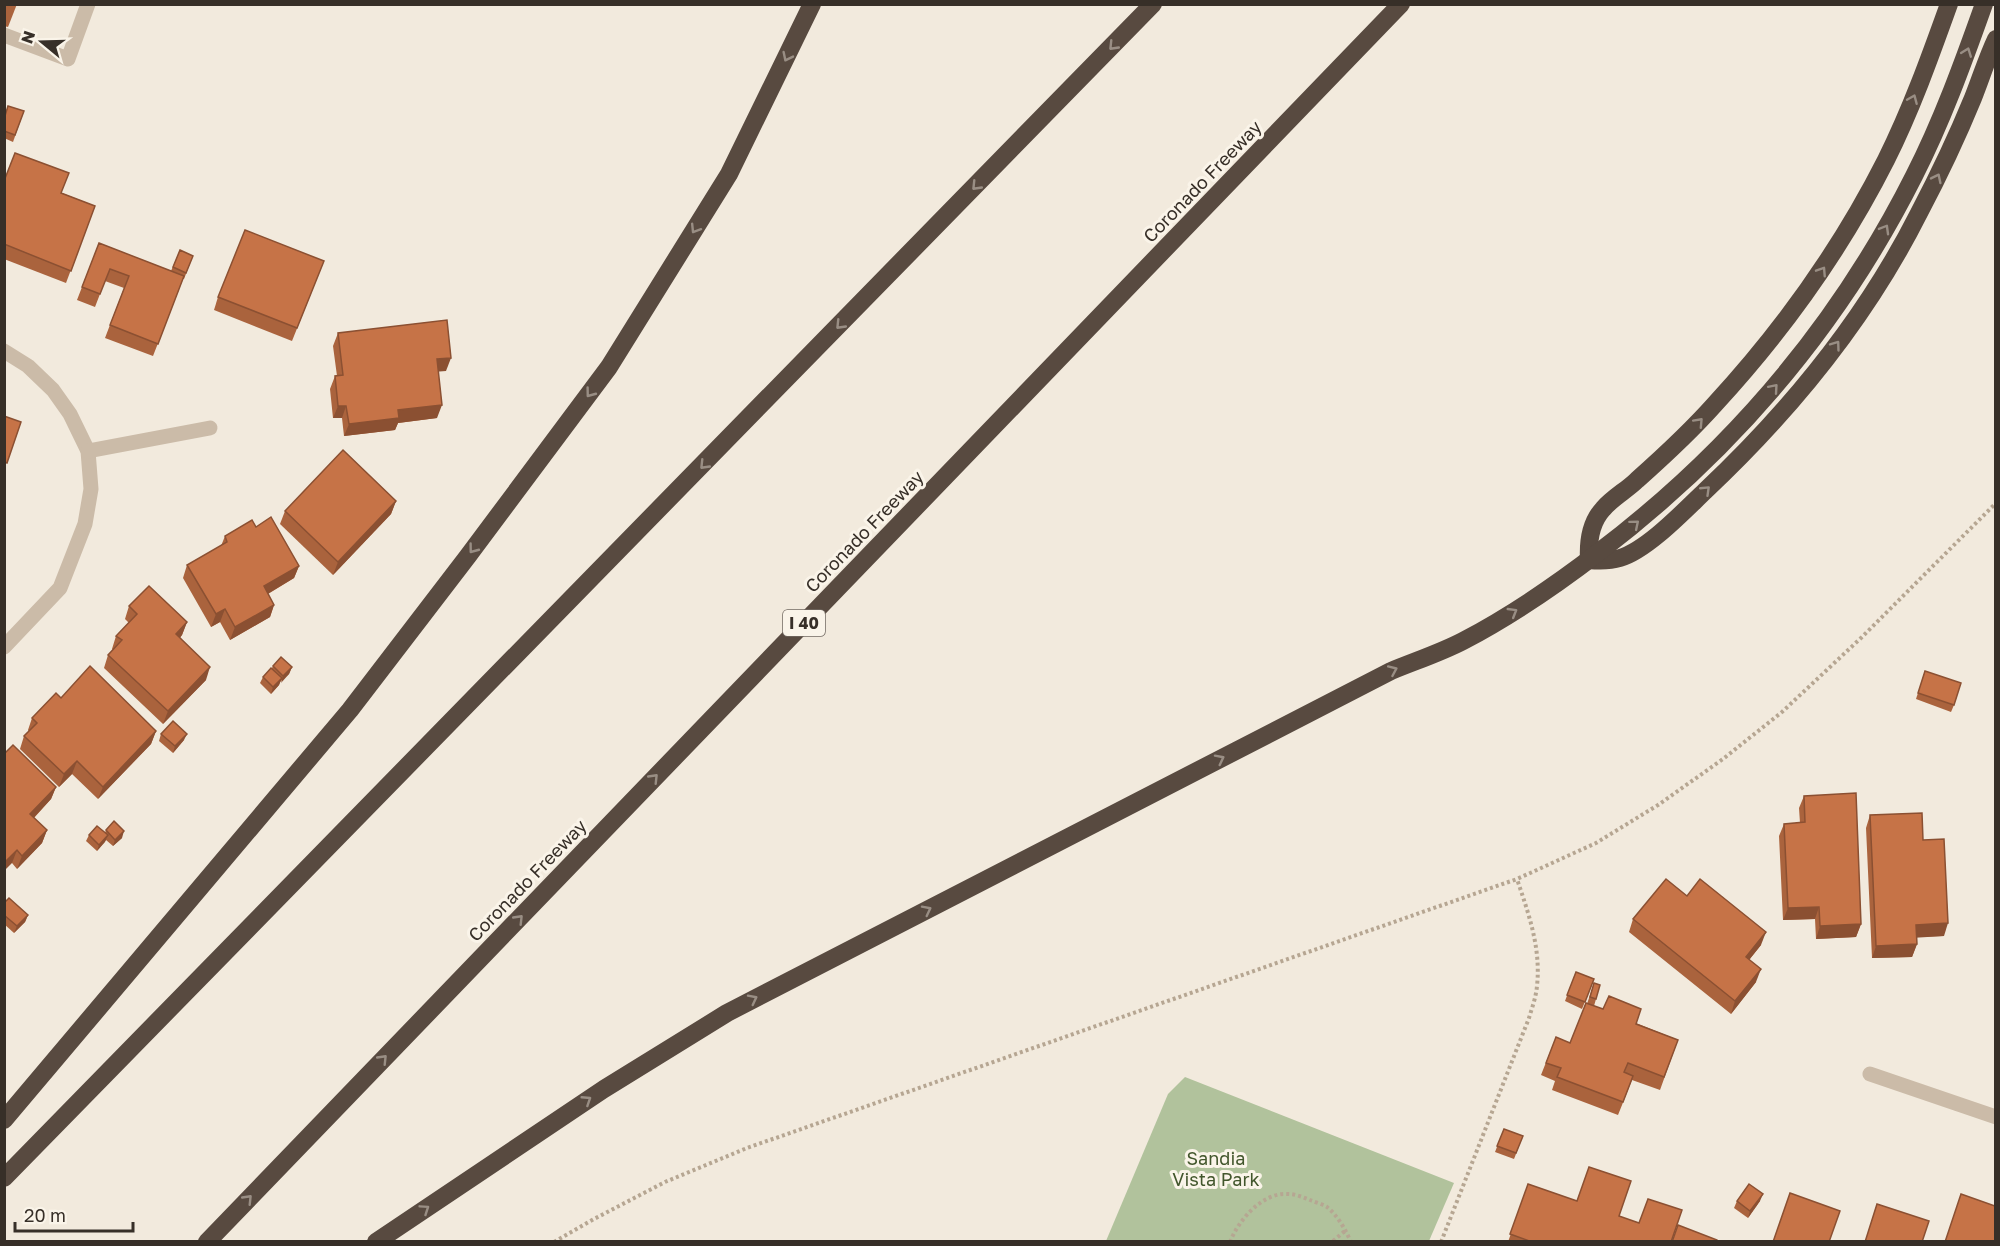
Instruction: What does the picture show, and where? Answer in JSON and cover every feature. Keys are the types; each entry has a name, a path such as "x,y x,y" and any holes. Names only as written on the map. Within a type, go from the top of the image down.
{"highway":[{"path":"4,1120 350,710 609,367 729,174 812,4"},
{"path":"4,1178 1154,4"},
{"name":"Coronado Freeway","path":"207,1242 1401,4"},
{"path":"1589,560 1590,533 1603,509 1668,453 1716,404 1783,325 1827,263 1887,158 1918,88 1949,4"},
{"path":"376,1242 594,1096 727,1012 1391,671 1462,641 1532,600 1589,560 1667,497 1728,440 1784,377 1833,312 1881,237 1915,175 1950,96 1984,4"},
{"path":"1589,560 1619,559 1635,553 1664,529 1749,448 1832,351 1876,286 1918,216 1954,141 1995,39"}],"street":[{"path":"4,35 68,59 88,4"},
{"path":"4,351 28,366 53,390 70,414 88,451 91,489 85,524 60,588 4,647"},
{"path":"88,451 210,428"},
{"path":"1870,1074 1995,1116"}],"path":[{"path":"554,1242 665,1182 747,1148 1517,879 1596,843 1658,805 1723,759 1782,712 1862,637 1995,504"},
{"path":"1441,1242 1529,1018 1537,987 1534,930 1517,879"},
{"path":"1230,1242 1234,1230 1253,1209 1271,1197 1286,1194 1326,1206 1339,1220 1351,1242"},
{"path":"1333,1241 1345,1231"}],"green space":[{"name":"Sandia Vista Park","path":"1185,1077 1454,1183 1429,1241 1106,1241 1168,1094"}],"building":[{"path":"8,106 24,111 15,135 4,131 4,119"},
{"path":"15,153 69,173 61,193 95,206 71,271 4,244 4,181"},
{"path":"245,230 324,261 297,328 218,297"},
{"path":"99,243 184,276 158,344 110,325 129,276 110,269 100,294 82,287"},
{"path":"180,250 193,256 186,273 173,267"},
{"path":"447,320 451,358 437,359 442,405 398,410 399,418 349,424 346,406 338,406 335,376 343,375 338,333"},
{"path":"4,416 21,422 7,463 4,462"},
{"path":"343,450 396,501 338,562 285,511"},
{"path":"271,517 299,566 264,586 274,605 235,627 225,609 216,614 187,565 227,542 225,536 252,520 256,527"},
{"path":"149,586 187,622 176,634 210,667 168,711 108,655 122,640 116,636 137,614 129,606"},
{"path":"281,657 292,667 283,676 273,666"},
{"path":"90,666 156,731 103,787 77,761 64,774 24,736 37,723 32,718 56,693 61,698"},
{"path":"271,668 282,678 273,687 263,677"},
{"path":"1925,671 1961,683 1954,705 1918,693"},
{"path":"173,721 187,734 175,746 161,734"},
{"path":"13,745 56,787 30,814 47,830 22,856 17,850 4,863 4,754"},
{"path":"1856,793 1861,924 1820,926 1819,907 1788,908 1784,824 1805,822 1804,796"},
{"path":"1922,813 1923,840 1944,839 1948,923 1916,925 1917,944 1876,946 1870,815"},
{"path":"114,821 124,831 115,840 106,830"},
{"path":"97,826 108,835 99,845 89,835"},
{"path":"1666,879 1687,896 1700,879 1766,932 1746,957 1761,969 1735,1001 1633,919"},
{"path":"9,898 28,915 17,926 4,915 4,903"},
{"path":"1576,972 1594,979 1585,1002 1567,995"},
{"path":"1594,983 1600,985 1596,999 1590,997"},
{"path":"1609,996 1641,1009 1636,1024 1678,1040 1664,1077 1628,1063 1624,1072 1633,1076 1623,1102 1557,1077 1561,1068 1546,1063 1556,1037 1570,1043 1586,1003 1603,1009"},
{"path":"1504,1129 1523,1136 1516,1153 1497,1146"},
{"path":"1589,1167 1631,1181 1619,1216 1639,1223 1648,1199 1682,1210 1671,1242 1532,1242 1510,1234 1528,1184 1577,1201"},
{"path":"1749,1184 1763,1194 1750,1211 1737,1201"},
{"path":"1790,1193 1840,1211 1829,1242 1773,1242"},
{"path":"1961,1194 1995,1206 1995,1242 1945,1242"},
{"path":"1877,1204 1929,1221 1922,1242 1865,1242"},
{"path":"1678,1225 1717,1240 1717,1242 1672,1242"}]}
